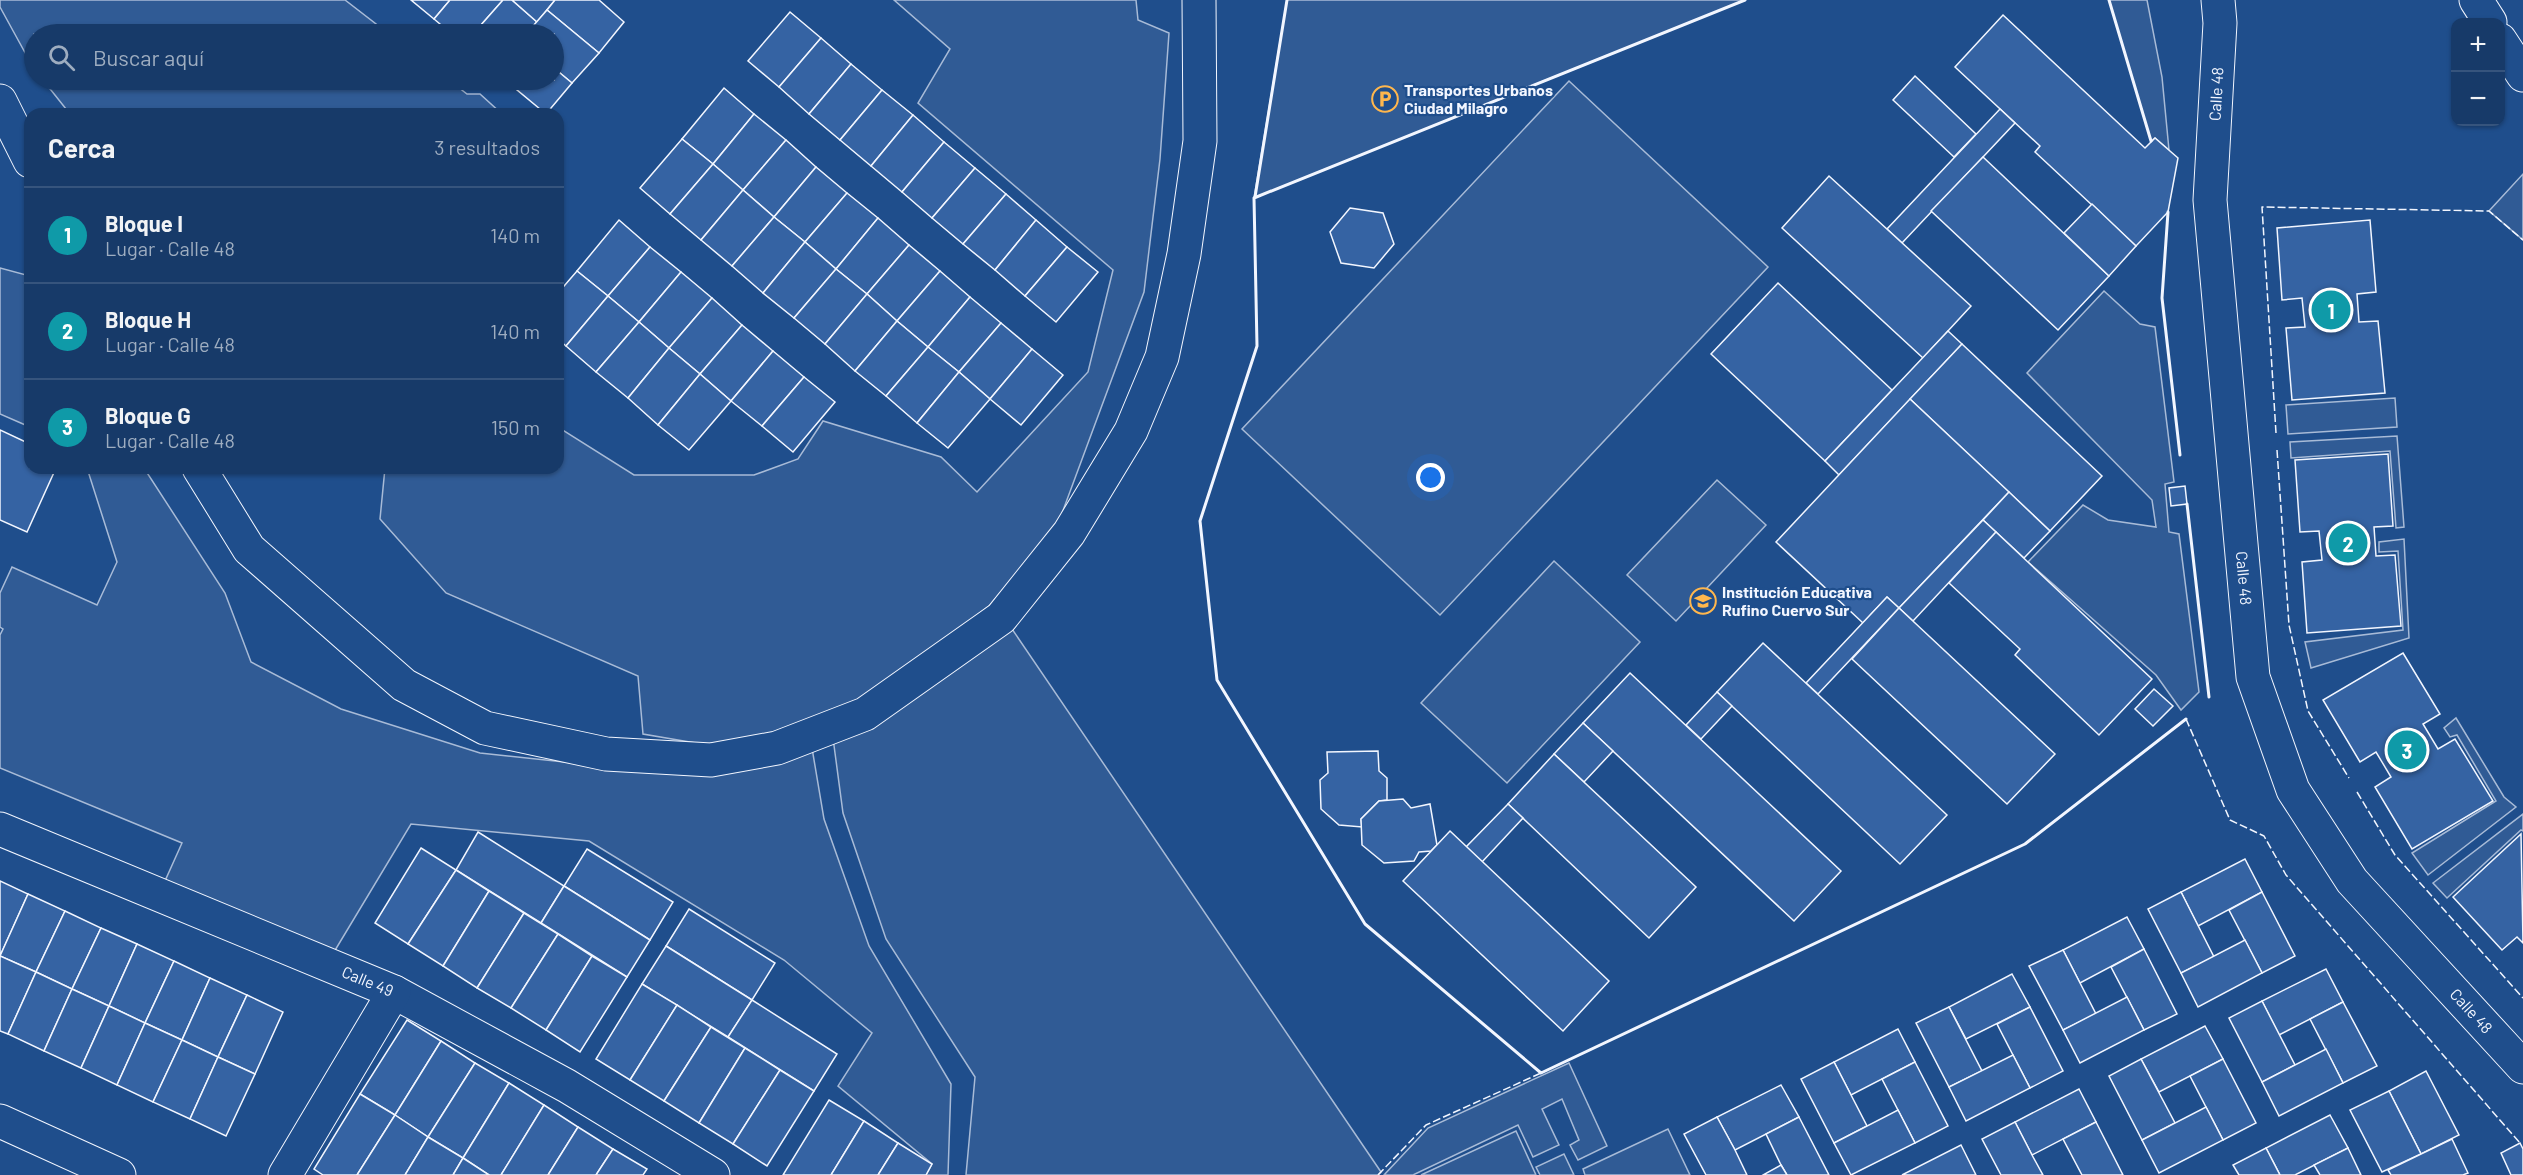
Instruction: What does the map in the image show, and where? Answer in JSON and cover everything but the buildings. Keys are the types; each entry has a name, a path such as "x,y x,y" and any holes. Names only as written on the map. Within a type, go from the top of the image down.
{"street":[{"path":"203,474 249,549 404,685 485,728 606,753 711,760 777,748 865,714 1001,618 1069,533 1131,431 1162,357 1184,254 1200,141 1199,0"},
{"path":"2476,0 2487,18"},
{"name":"Calle 48","path":"2222,8 2211,200 2253,677 2293,790 2352,881 2523,1067"},
{"path":"2505,48 2523,75"},
{"path":"0,101 24,149"},
{"name":"Calle 49","path":"0,829 394,992 567,1086 713,1175"},
{"path":"285,1175 394,992"},
{"path":"0,1121 119,1175"}],"shaded area":[{"path":"0,0 345,0 376,24 24,24 24,51 0,7"},
{"path":"894,0 1136,0 1138,20 1169,33 1160,159 1144,292 1058,524 990,605 865,702 774,736 713,746 643,734 638,676 446,593 380,519 384,474 564,474 564,431 634,475 754,475 798,459 823,421 941,457 977,492 1088,372 1113,270 918,103 950,49"},
{"name":"Transportes Urbanos Ciudad Milagro","path":"1287,0 1745,0 1254,198"},
{"path":"2109,0 2147,0 2162,77 2169,150 2155,138 2151,141"},
{"path":"1569,81 1768,267 1440,615 1242,429"},
{"path":"51,90 462,90 467,94 480,94 495,108 65,108"},
{"path":"2523,174 2523,240 2489,211"},
{"path":"0,268 24,274 24,424 0,414"},
{"path":"2104,291 2140,324 2155,327 2174,482 2165,484 2169,532 2179,534 2199,692 2181,710 2156,675 2028,562 2083,505 2108,520 2156,527 2152,500 2027,373"},
{"path":"2395,398 2397,427 2288,434 2286,405"},
{"path":"2397,436 2404,527 2396,528 2390,451 2291,458 2290,442"},
{"path":"89,474 148,474 225,593 251,662 341,709 480,753 602,766 812,748 824,819 869,946 951,1084 948,1175 926,1175 932,1164 838,1086 872,1033 784,960 589,841 411,824 331,957 165,881 182,843 0,768 0,635 3,629 0,627 0,593 12,567 97,605 117,562"},
{"path":"1717,480 1766,525 1676,621 1627,575"},
{"path":"2404,539 2409,638 2311,668 2305,642 2403,630 2398,551 2379,552 2379,542"},
{"path":"1554,561 1640,642 1507,783 1421,703"},
{"path":"1010,626 1381,1172 1378,1175 966,1175 975,1077 886,939 843,813 833,738"},
{"path":"2456,718 2504,797 2516,807 2428,875 2412,853 2496,801 2457,735 2450,737 2444,728"},
{"path":"2523,814 2523,831 2521,830 2447,898 2433,883"},
{"path":"1569,1063 1607,1146 1578,1160 1570,1145 1579,1140 1562,1099 1542,1109 1559,1145 1533,1157 1518,1125 1413,1175 1384,1175 1428,1128"},
{"path":"1668,1129 1690,1175 1585,1175 1583,1169"},
{"path":"1516,1131 1536,1175 1421,1175"},
{"path":"1564,1154 1574,1175 1540,1175 1536,1167"}],"fence":[{"path":"2276,433 2262,207 2489,211 2523,240"},
{"path":"2277,450 2289,625 2308,711 2349,778"},
{"path":"2186,719 2230,820 2264,836 2286,875 2520,1143"},
{"path":"2357,792 2395,855 2523,998"},
{"path":"1378,1175 1426,1125 1541,1073"}],"wall":[{"path":"1255,197 1287,0"},
{"path":"1745,0 1254,198 1257,346 1200,521 1217,680 1365,924 1541,1073 2025,844 2186,719"},
{"path":"2109,0 2151,141"},
{"path":"2168,212 2162,298 2180,455"},
{"path":"2187,504 2209,697"}],"place":[{"name":"Transportes Urbanos Ciudad Milagro","path":"1385,99"},
{"name":"Bloque I","path":"2331,310"},
{"name":"Bloque H","path":"2348,543"},
{"name":"Institución Educativa Rufino Cuervo Sur","path":"1703,601"},
{"name":"Bloque G","path":"2407,750"}]}
